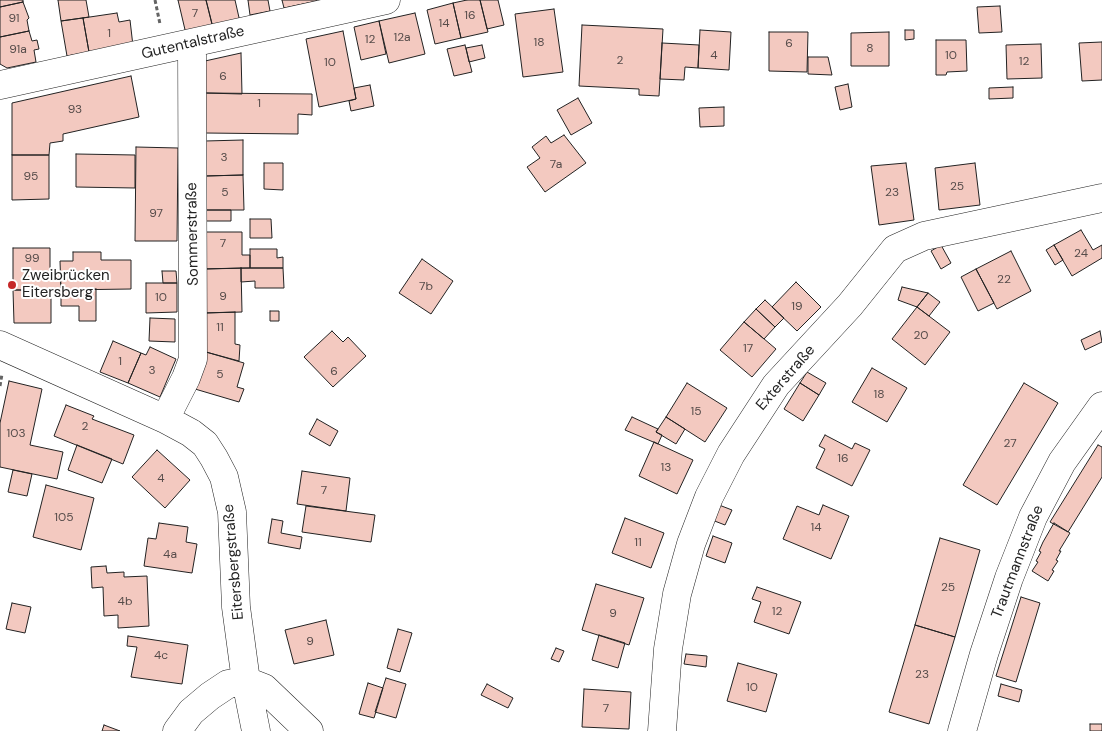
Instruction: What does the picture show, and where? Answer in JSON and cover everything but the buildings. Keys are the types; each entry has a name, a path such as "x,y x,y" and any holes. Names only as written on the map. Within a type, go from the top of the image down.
{"street":[{"name":"Gutentalstraße","path":"0,85 386,0"},
{"name":"Sommerstraße","path":"165,419 194,359 192,43"},
{"name":"Exterstraße","path":"662,731 668,648 677,594 691,544 709,497 731,454 776,385 850,305 895,249 924,236 1102,198"},
{"name":"Eitersbergstraße","path":"0,345 165,419 191,433 205,444 224,477 232,512 236,607 246,681 256,731"},
{"name":"Trautmannstraße","path":"962,731 984,654 1033,517 1062,462 1102,406"},
{"path":"177,731 191,712 210,696 228,684 246,681 264,688 309,731"}],"place":[{"name":"Zweibrücken Eitersberg","path":"12,285"}]}
